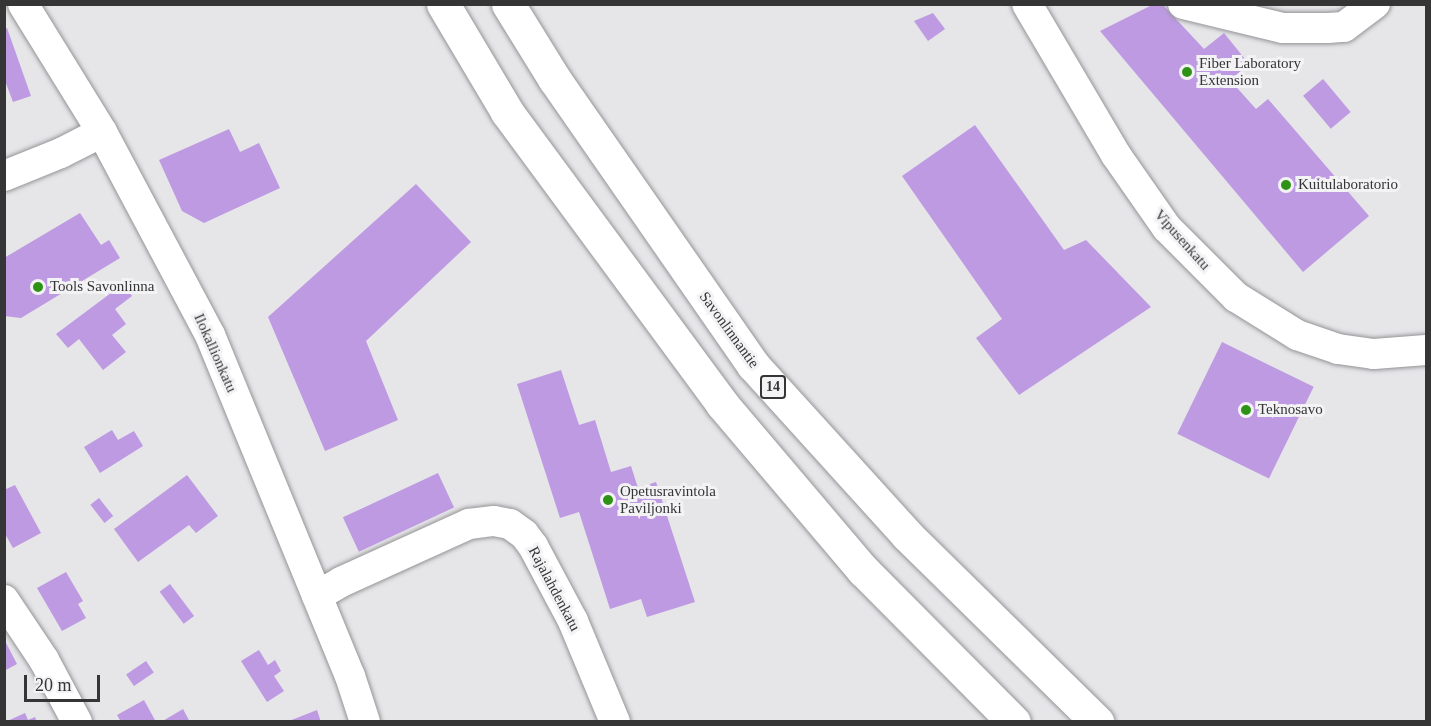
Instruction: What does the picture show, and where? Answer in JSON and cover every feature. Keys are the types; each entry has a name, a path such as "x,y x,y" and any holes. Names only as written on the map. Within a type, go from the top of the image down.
{"highway":[{"path":"443,4 507,112 722,404 863,570 1014,722"},
{"name":"Savonlinnantie","path":"508,4 555,80 753,365 907,535 1096,722"}],"street":[{"name":"Ilokallionkatu","path":"23,4 102,132 210,335 350,676 365,722"},
{"name":"Vipusenkatu","path":"1027,4 1116,155 1167,228 1236,297 1297,335 1338,349 1374,354 1426,350"},
{"path":"1183,4 1283,28 1344,27 1375,4"},
{"path":"4,176 61,153 102,132"},
{"name":"Rajalahdenkatu","path":"317,596 341,582 469,525 494,520 510,524 524,534 533,546 573,621 615,722"},
{"path":"4,600 44,660 77,722"}],"building":[{"path":"1152,5 1163,5 1204,49 1224,33 1249,64 1230,80 1256,109 1268,99 1369,216 1303,272 1100,31"},
{"path":"933,13 945,29 928,41 914,21"},
{"path":"7,28 31,96 13,102 4,78 4,29"},
{"path":"1323,79 1351,112 1331,129 1303,96"},
{"path":"975,125 1064,250 1086,240 1151,307 1019,395 976,338 1002,319 902,176"},
{"path":"229,129 240,152 259,143 280,188 204,223 182,211 159,160"},
{"path":"416,184 471,242 366,341 398,420 325,451 268,317"},
{"name":"Tools Savonlinna","path":"80,213 101,245 109,240 120,258 21,318 4,316 4,258"},
{"path":"123,284 132,296 115,309 126,324 112,335 126,352 103,370 79,339 68,348 56,334"},
{"name":"Teknosavo","path":"1222,342 1314,387 1269,478 1177,434"},
{"name":"Opetusravintola Paviljonki","path":"561,370 579,425 595,420 611,472 631,466 638,488 656,482 695,602 647,617 641,599 610,609 579,512 560,518 517,384"},
{"path":"112,430 118,440 134,431 143,446 100,473 84,447"},
{"path":"438,473 454,507 359,552 343,517"},
{"path":"187,475 218,516 196,533 189,525 138,562 114,529"},
{"path":"15,485 41,533 13,548 4,532 4,490"},
{"path":"99,498 113,516 104,523 90,505"},
{"path":"66,572 83,601 78,604 86,618 62,631 37,588"},
{"path":"170,584 194,616 184,624 160,592"},
{"path":"4,639 17,664 4,671"},
{"path":"259,650 268,665 275,660 281,671 274,676 284,691 267,702 241,661"},
{"path":"146,661 154,673 134,686 126,674"},
{"path":"144,700 156,722 121,722 117,715"},
{"path":"183,709 190,722 161,722"},
{"path":"317,710 321,722 289,722 289,721"},
{"path":"25,713 28,720 35,717 37,722 5,722"}],"place":[{"name":"Fiber Laboratory Extension","path":"1187,72"},
{"name":"Kuitulaboratorio","path":"1286,185"},
{"name":"Tools Savonlinna","path":"38,287"},
{"name":"Teknosavo","path":"1246,410"},
{"name":"Opetusravintola Paviljonki","path":"608,500"}]}
